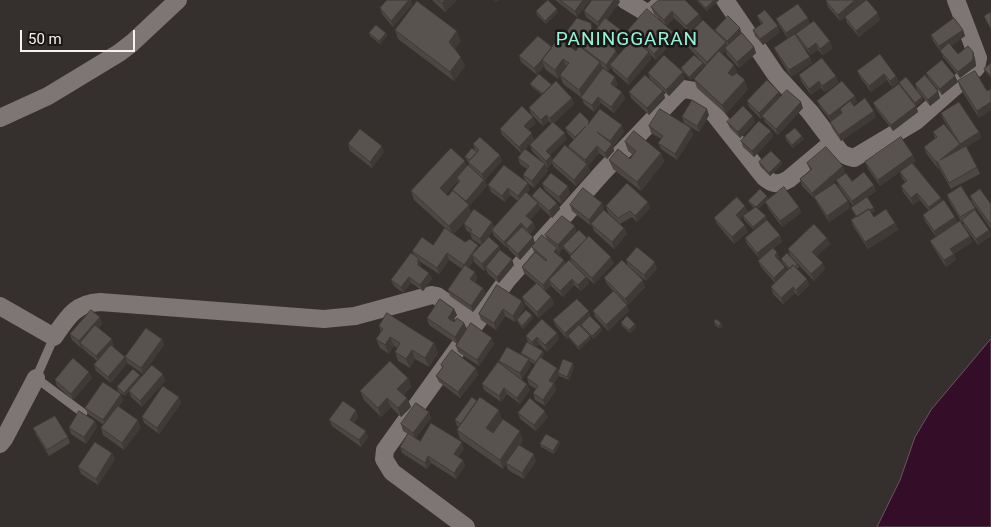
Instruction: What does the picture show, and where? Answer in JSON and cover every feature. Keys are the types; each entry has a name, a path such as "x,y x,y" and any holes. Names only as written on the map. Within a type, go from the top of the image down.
{"street":[{"path":"0,118 48,96 119,53 178,0"},
{"path":"625,0 647,13 666,0"},
{"path":"725,0 776,75 810,112 842,153 854,158 916,121 976,68 978,58 956,0"},
{"path":"466,527 392,472 385,463 384,456 388,446 517,269 602,172 684,89 690,89 700,96 770,182 782,184 789,180 833,142"},
{"path":"0,306 54,337 75,310 88,302 332,319 355,316 432,294 476,323"},
{"path":"0,444 4,440 36,378"}],"lane":[{"path":"54,337 36,378 83,413"}],"shaded area":[{"path":"991,339 991,527 877,527 900,480 915,437 931,410"}],"building":[{"path":"387,0 409,0 391,21 380,8"},
{"path":"548,0 557,9 545,21 536,11"},
{"path":"560,0 583,0 575,11"},
{"path":"592,0 614,0 598,22 584,11"},
{"path":"659,0 685,0 699,14 686,26 672,11 664,20 651,7"},
{"path":"698,0 714,0 706,8"},
{"path":"827,0 855,0 838,15"},
{"path":"866,0 878,13 856,31 845,17"},
{"path":"417,1 457,31 449,42 461,57 450,72 395,30"},
{"path":"798,4 808,18 786,33 776,19"},
{"path":"647,9 673,32 654,54 628,30"},
{"path":"765,10 778,26 760,39 753,30 763,23 757,16"},
{"path":"991,12 991,30 984,16"},
{"path":"728,16 740,28 727,41 715,30"},
{"path":"577,18 591,23 592,30 581,44 566,33"},
{"path":"605,18 621,30 611,44 616,51 606,65 583,48"},
{"path":"954,18 963,30 939,46 931,35"},
{"path":"703,20 726,42 707,62 684,39"},
{"path":"814,21 830,41 820,49 816,43 808,49 796,34"},
{"path":"376,25 386,33 379,41 369,33"},
{"path":"742,33 754,47 737,62 725,48"},
{"path":"795,34 810,57 789,70 774,48"},
{"path":"538,36 552,47 534,68 519,56"},
{"path":"559,38 576,51 579,46 600,62 579,90 560,75 569,63 563,59 555,70 542,60"},
{"path":"633,39 649,52 627,79 610,65"},
{"path":"949,43 958,54 968,46 973,52 973,60 958,72 940,51"},
{"path":"719,51 734,65 728,73 732,76 737,73 745,80 722,105 694,79"},
{"path":"880,54 896,76 890,81 884,74 869,86 857,71"},
{"path":"664,55 683,72 666,90 648,73"},
{"path":"694,55 703,63 689,77 681,68"},
{"path":"822,58 836,76 822,86 819,81 809,89 799,75"},
{"path":"942,60 955,76 940,89 926,73"},
{"path":"991,63 991,76 984,69"},
{"path":"603,68 615,77 611,84 622,92 611,107 598,97 592,105 581,98"},
{"path":"975,71 987,91 991,89 991,102 977,111 958,81"},
{"path":"539,74 552,85 543,94 530,84"},
{"path":"645,75 663,91 647,108 629,92"},
{"path":"925,75 938,91 928,100 915,84"},
{"path":"906,77 922,97 915,103 899,83"},
{"path":"767,80 779,92 759,113 747,101"},
{"path":"556,81 572,98 550,118 546,115 541,120 529,108"},
{"path":"842,81 855,96 829,116 817,101"},
{"path":"899,84 916,106 891,125 873,103"},
{"path":"787,90 801,102 776,129 762,116"},
{"path":"865,98 874,111 839,135 830,122 842,113 840,109 850,101 854,106"},
{"path":"692,100 707,109 697,126 682,117"},
{"path":"959,102 979,132 960,144 941,113"},
{"path":"522,106 533,117 524,126 532,133 519,147 500,129"},
{"path":"743,106 753,116 738,132 727,122"},
{"path":"600,109 622,125 610,141 597,132 612,144 605,153 597,146 585,160 568,146 586,126 575,137 565,128 580,112 589,121 588,124"},
{"path":"660,109 691,128 675,154 658,143 663,136 649,126"},
{"path":"759,121 771,131 752,151 741,141"},
{"path":"553,122 565,133 546,151 551,156 546,161 530,145"},
{"path":"944,124 960,144 940,160 966,146 977,167 949,183 937,161 924,147 937,137 933,132"},
{"path":"795,128 802,136 792,145 785,136"},
{"path":"360,129 382,146 370,162 348,144"},
{"path":"634,131 661,153 637,182 609,160 618,149 630,159 636,151 625,142"},
{"path":"480,137 500,155 482,174 468,162 479,150 473,144"},
{"path":"901,137 913,155 878,180 865,162"},
{"path":"565,145 587,164 574,180 552,161"},
{"path":"826,147 843,166 812,193 800,179 812,169 807,163"},
{"path":"451,148 465,161 440,188 448,196 453,190 469,205 449,226 411,191"},
{"path":"472,148 477,152 470,160 465,157"},
{"path":"525,149 545,164 532,181 523,175 529,166 518,158"},
{"path":"771,151 781,161 769,173 759,162"},
{"path":"912,163 941,198 929,207 917,193 911,198 901,186 907,181 900,172"},
{"path":"468,165 484,180 466,201 452,190 460,181 457,178"},
{"path":"504,165 528,183 518,196 508,188 502,196 488,185"},
{"path":"864,172 874,185 852,201 836,180 846,173 852,181"},
{"path":"551,173 568,186 559,197 542,184"},
{"path":"627,183 648,202 635,216 630,211 618,218 606,206"},
{"path":"835,183 848,201 827,216 814,197"},
{"path":"961,186 975,208 960,217 947,195"},
{"path":"540,187 557,203 549,211 532,196"},
{"path":"784,187 799,207 780,221 765,202"},
{"path":"583,188 602,203 589,220 570,205"},
{"path":"760,189 767,196 756,207 748,201"},
{"path":"980,189 991,204 991,225 970,196"},
{"path":"526,192 538,203 526,216 533,222 527,229 521,223 504,242 492,230"},
{"path":"737,197 745,206 736,215 745,225 732,237 714,218"},
{"path":"867,197 874,208 857,217 851,208"},
{"path":"944,200 955,217 934,231 923,215"},
{"path":"756,207 766,216 753,227 743,216"},
{"path":"474,209 492,222 480,239 470,232 472,230 464,224"},
{"path":"869,209 874,217 886,209 895,223 865,242 851,220"},
{"path":"604,210 624,228 612,242 591,224"},
{"path":"975,210 989,230 976,239 962,220"},
{"path":"562,216 575,226 558,245 545,235"},
{"path":"767,220 780,235 757,253 745,238"},
{"path":"960,221 970,236 950,249 954,254 944,260 930,241"},
{"path":"814,224 827,238 812,252 823,263 811,274 788,249"},
{"path":"522,227 533,237 518,254 506,243"},
{"path":"445,228 465,242 470,239 478,245 464,265 447,253 437,268 412,251 422,237 433,245"},
{"path":"579,230 587,238 571,254 563,246"},
{"path":"542,235 557,248 554,252 564,260 543,285 522,267 535,252 547,260 532,247"},
{"path":"589,236 611,257 592,278 570,257"},
{"path":"489,237 499,246 482,264 472,255"},
{"path":"637,247 655,262 644,275 626,260"},
{"path":"773,248 777,252 775,256 785,267 774,278 758,261"},
{"path":"500,250 512,259 497,277 486,267"},
{"path":"411,253 418,258 418,265 429,273 420,285 409,277 401,287 391,280"},
{"path":"787,253 797,264 795,267 793,265 790,269 781,259"},
{"path":"569,260 586,277 578,285 572,279 560,291 549,280"},
{"path":"622,260 643,280 625,299 604,278"},
{"path":"465,265 475,272 470,279 483,288 471,306 448,290"},
{"path":"793,265 807,279 796,290 793,287 781,298 771,287"},
{"path":"537,283 551,297 537,312 522,297"},
{"path":"497,285 522,301 513,316 503,309 494,323 479,314"},
{"path":"614,291 627,305 606,325 593,311"},
{"path":"440,299 454,309 448,318 454,322 457,318 464,323 455,337 427,318"},
{"path":"577,299 589,311 565,333 553,320"},
{"path":"91,310 100,317 79,341 70,334"},
{"path":"526,310 532,315 522,326 517,320"},
{"path":"387,313 434,343 425,358 412,350 406,359 395,352 400,343 390,337 385,345 376,339 383,329 379,326"},
{"path":"590,316 601,327 592,336 581,325"},
{"path":"627,316 635,324 629,330 621,323"},
{"path":"542,319 557,333 545,345 537,337 532,342 526,336"},
{"path":"716,319 721,323 719,326 714,322"},
{"path":"471,323 492,338 477,360 456,346"},
{"path":"95,325 112,339 96,356 80,343"},
{"path":"579,325 590,336 578,347 568,336"},
{"path":"146,328 162,339 141,368 125,357"},
{"path":"527,342 543,351 536,362 521,353"},
{"path":"111,345 125,357 108,377 94,365"},
{"path":"507,347 529,359 520,373 499,361"},
{"path":"452,350 476,368 458,392 436,376 443,367 441,365"},
{"path":"540,357 557,368 549,381 554,383 543,400 533,393 538,386 527,378"},
{"path":"73,358 89,372 71,394 55,380"},
{"path":"563,359 573,363 567,377 558,373"},
{"path":"390,361 408,378 397,389 407,398 398,408 387,398 378,408 360,391"},
{"path":"498,362 527,384 517,398 504,388 499,396 482,384"},
{"path":"152,365 163,374 140,401 129,391"},
{"path":"133,369 140,375 124,393 117,387"},
{"path":"103,382 121,394 103,420 85,408"},
{"path":"163,386 179,397 157,428 142,417"},
{"path":"472,397 477,401 461,424 455,420"},
{"path":"480,397 499,410 486,428 493,433 503,419 520,431 500,460 457,430"},
{"path":"530,398 545,411 534,425 518,413"},
{"path":"343,401 356,410 350,420 366,431 359,440 329,420"},
{"path":"416,403 429,412 413,433 401,424"},
{"path":"118,406 138,420 122,443 101,428"},
{"path":"79,411 95,421 84,437 69,428"},
{"path":"55,416 68,437 47,450 33,428"},
{"path":"431,423 462,442 454,454 463,460 454,473 428,456 425,463 400,447 408,433 420,441"},
{"path":"546,434 559,441 553,451 540,444"},
{"path":"95,442 112,453 96,479 78,467"},
{"path":"519,445 534,454 522,473 506,463"}],"district":[{"name":"PANINGGARAN","path":"627,40"}]}
